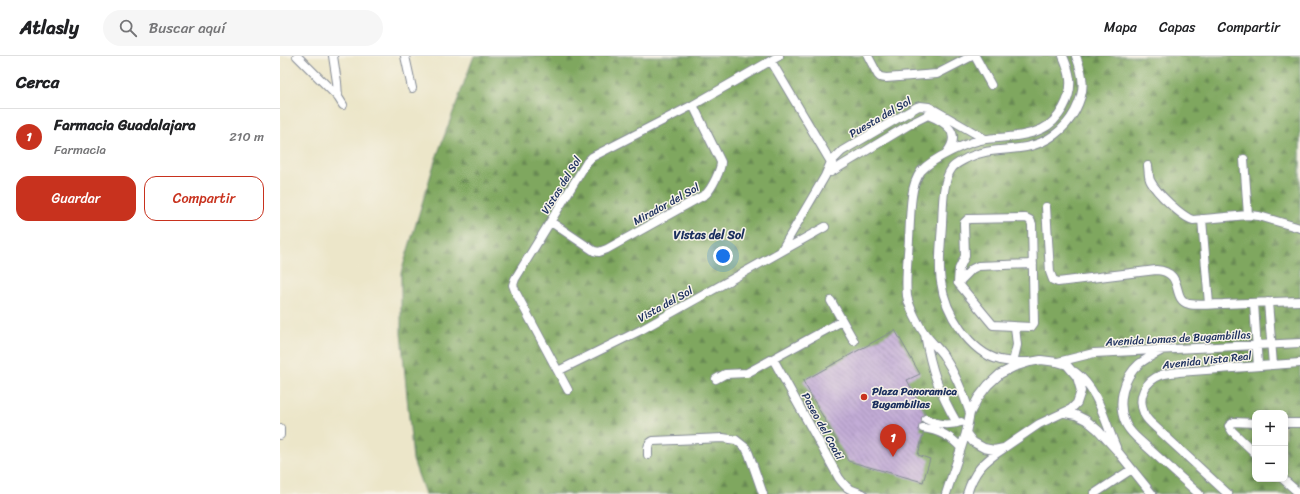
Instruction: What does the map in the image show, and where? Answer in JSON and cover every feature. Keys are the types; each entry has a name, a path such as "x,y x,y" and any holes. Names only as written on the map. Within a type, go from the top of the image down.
{"street":[{"path":"297,56 338,97 343,105"},
{"path":"333,56 338,97"},
{"path":"405,56 412,88"},
{"name":"Vistas del Sol","path":"568,390 513,285 515,279 590,159 693,105 779,56"},
{"path":"868,56 878,75 886,78 937,74 974,56 991,85"},
{"path":"969,416 962,390 954,374 943,355 925,334 913,313 907,298 906,276 912,196 917,178 921,172 927,166 956,148 985,139 1032,133 1043,129 1053,121 1062,110 1070,90 1070,79 1063,56"},
{"path":"1030,362 1013,362 991,357 971,342 952,315 945,300 941,281 940,258 944,195 947,179 952,168 962,161 978,153 1026,147 1044,142 1063,128 1074,113 1080,100 1084,82 1076,56"},
{"path":"771,61 833,166 825,176 780,252"},
{"name":"Mirador del Sol","path":"551,222 590,248 599,252 706,194 711,189 721,162 693,105"},
{"name":"Puesta del Sol","path":"833,166 842,151 920,106 985,139"},
{"path":"928,111 948,126 953,134 952,143 945,154"},
{"name":"Puesta del Sol","path":"833,166 912,123 928,111"},
{"path":"906,113 912,123"},
{"path":"1244,159 1248,215"},
{"path":"1148,166 1150,181 1154,186 1180,213 1192,220 1248,215 1259,216 1300,228"},
{"path":"1046,207 1050,272 1053,280 1058,282 1156,270 1172,276 1176,282 1181,299 1190,304 1300,301"},
{"path":"1026,218 1030,220 1032,224 1032,264 1034,324 1031,327 1016,327 996,326 992,324 958,282 959,269 966,256 964,223 968,219 1026,218"},
{"path":"1202,219 1209,304"},
{"name":"Vista del Sol","path":"558,371 641,330 825,227"},
{"path":"958,282 972,269 978,266 1032,264"},
{"path":"831,301 854,341"},
{"path":"1268,302 1273,365"},
{"path":"1254,303 1258,366"},
{"path":"716,379 725,374 747,373 842,321"},
{"path":"1256,326 1270,325"},
{"path":"1013,362 1017,345 1016,327"},
{"path":"925,334 935,380 957,423"},
{"name":"Avenida Lomas de Bugambillas","path":"1057,362 1094,353 1300,343"},
{"name":"Avenida Vista Real","path":"1163,350 1148,357 1138,365 1125,385 1122,396 1125,423 1136,437 1199,494"},
{"name":"Paseo del Coati","path":"773,359 839,478 850,490 860,494"},
{"path":"946,494 966,434 969,416 978,398 988,385 1000,374 1014,367 1030,362 1041,360 1067,365 1083,378 1093,390 1119,453"},
{"name":"Avenida Vista Real","path":"1228,494 1151,423 1144,414 1142,406 1143,390 1148,383 1162,374 1300,363"},
{"path":"967,494 971,481 989,458 1039,424 1054,416 1065,413 1077,403 1081,391 1077,377 1073,371"},
{"path":"1065,413 1076,415 1086,420 1098,430 1119,453 1152,494"},
{"path":"926,419 947,425 957,423 969,416"},
{"path":"1252,422 1234,422 1229,426 1232,431 1252,450"},
{"path":"1288,424 1300,423"},
{"path":"280,428 280,435"},
{"path":"923,428 943,433 956,442 961,448"},
{"path":"966,434 974,442 984,448 994,450 1004,448"},
{"path":"648,455 648,446 653,441 723,438 736,440 746,448 749,454 763,494"},
{"path":"1094,494 1132,469"},
{"path":"1286,482 1300,494"}],"green space":[{"path":"474,56 1300,56 1300,494 425,494 413,460 401,333 401,273 435,161"}],"building":[{"name":"Plaza Panoramica Bugambilias","path":"895,330 920,374 907,380 925,413 920,430 924,431 918,455 930,459 923,482 848,461 803,381"}],"place":[{"name":"Plaza Panoramica Bugambilias","path":"864,397"},
{"name":"Farmacia Guadalajara","path":"893,457"}],"district":[{"name":"Vistas del Sol","path":"709,235"}]}
